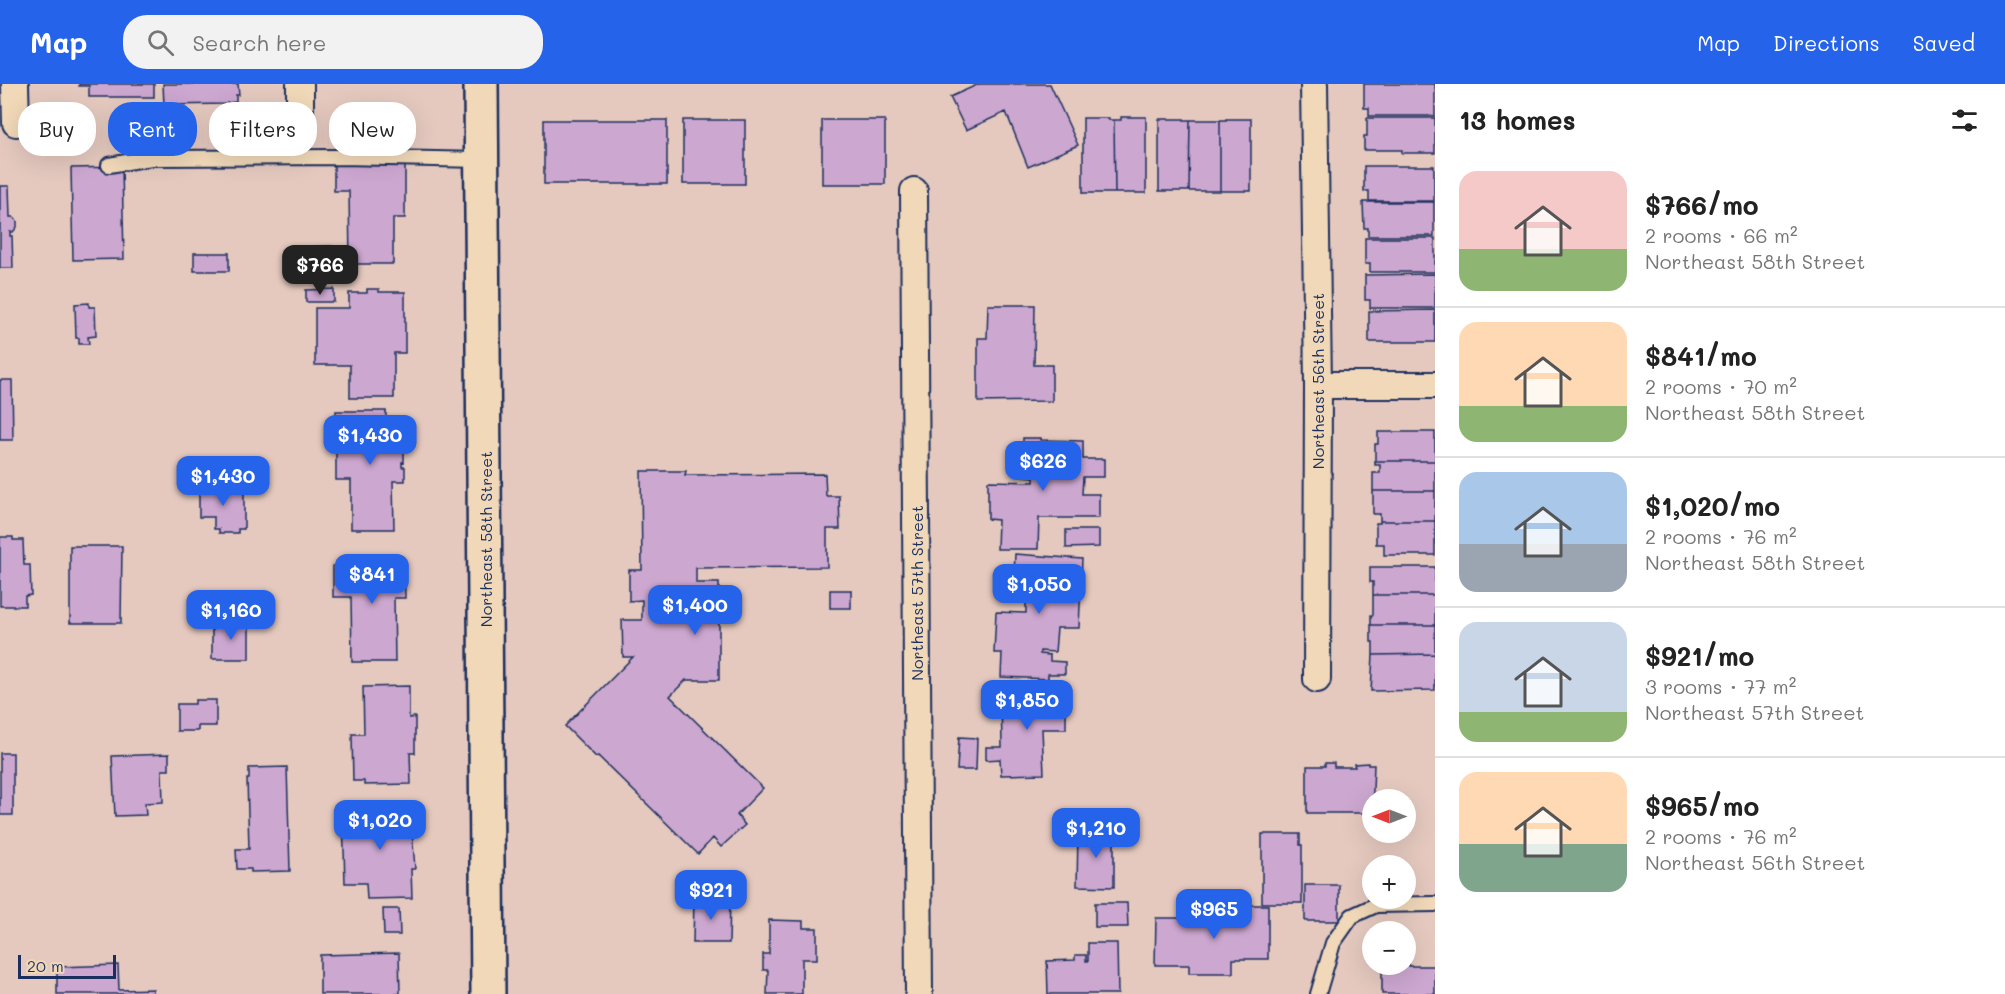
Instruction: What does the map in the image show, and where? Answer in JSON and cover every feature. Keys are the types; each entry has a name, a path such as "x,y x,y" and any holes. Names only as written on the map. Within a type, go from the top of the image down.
{"street":[{"path":"15,84 16,123"},
{"path":"300,84 300,102"},
{"name":"Northeast 58th Street","path":"481,84 488,994"},
{"name":"Northeast 56th Street","path":"1314,84 1318,386 1317,679"},
{"name":"Northeast 57th Street","path":"914,192 919,994"},
{"path":"1318,386 1435,385"}],"lane":[{"path":"109,165 152,158 342,157 481,160"},
{"path":"1318,994 1333,943 1352,916 1376,905 1435,904"}],"building":[{"path":"79,84 154,84 154,97 89,97 89,86 79,86"},
{"path":"163,84 238,84 239,95 236,95 236,102 197,104 197,102 164,102"},
{"path":"979,84 1050,84 1078,145 1028,167 1006,112 966,130 950,97"},
{"path":"1364,84 1435,84 1435,116 1369,116 1369,108 1364,108"},
{"path":"1121,117 1146,117 1146,193 1115,193 1114,120 1121,120"},
{"path":"1083,118 1114,120 1115,193 1083,193"},
{"path":"1367,118 1435,118 1435,153 1364,150"},
{"path":"1159,119 1190,120 1189,191 1159,191"},
{"path":"1251,119 1251,191 1220,191 1220,120"},
{"path":"544,120 667,120 667,184 544,184"},
{"path":"683,120 745,120 745,184 683,184"},
{"path":"822,120 885,120 885,184 822,184"},
{"path":"1190,120 1220,120 1220,191 1189,191"},
{"path":"350,162 405,162 405,218 393,218 393,264 350,264 349,191 334,191 334,165 350,165"},
{"path":"1364,166 1434,166 1434,201 1369,201 1369,191 1364,191"},
{"path":"122,167 124,259 73,260 71,168"},
{"path":"0,186 9,186 10,217 17,221 17,227 10,232 13,268 0,268"},
{"path":"1363,202 1434,202 1434,236 1368,236 1368,228 1364,228"},
{"path":"1365,238 1435,238 1435,272 1370,272 1370,264 1365,264"},
{"path":"332,246 333,265 306,267 305,247"},
{"path":"194,253 229,253 229,271 194,271"},
{"path":"1435,274 1435,308 1370,308 1370,300 1365,300 1365,275"},
{"path":"334,289 334,302 306,302 306,290"},
{"path":"367,289 379,289 379,292 405,292 405,353 394,353 394,398 350,398 350,365 315,365 315,308 349,308 349,293 367,293"},
{"path":"89,303 89,307 95,307 96,336 88,337 89,344 79,344 79,338 76,338 75,304"},
{"path":"988,305 1035,305 1034,365 1052,365 1052,401 978,402 978,338 987,338"},
{"path":"1435,310 1435,342 1369,342 1369,311"},
{"path":"0,380 12,380 13,440 0,440"},
{"path":"336,411 386,411 386,427 404,426 404,463 402,462 402,467 405,467 405,481 393,481 394,529 351,529 351,480 336,480"},
{"path":"1378,432 1435,432 1435,461 1375,461"},
{"path":"1023,438 1083,441 1083,459 1104,459 1104,477 1083,477 1082,494 1099,494 1099,518 1039,518 1038,549 997,549 998,520 988,519 988,481 1034,482 1034,477 1023,476"},
{"path":"1375,461 1435,461 1435,491 1373,491 1373,473 1380,473 1380,465 1375,465"},
{"path":"641,471 686,471 685,475 825,474 826,496 839,496 840,529 827,529 827,567 696,568 696,583 719,583 719,680 686,680 670,696 763,788 737,815 745,825 721,847 713,838 698,854 565,726 633,657 623,657 622,620 642,620 642,600 629,601 629,570 642,570"},
{"path":"199,487 244,487 244,529 238,529 238,533 219,533 219,529 214,529 214,517 199,517"},
{"path":"1373,491 1435,491 1435,521 1380,521 1380,514 1373,514"},
{"path":"1380,521 1435,521 1435,555 1384,555 1384,544 1376,544 1376,523"},
{"path":"1066,530 1099,530 1099,547 1066,548"},
{"path":"0,537 23,540 24,565 30,565 31,595 25,596 25,606 0,606"},
{"path":"70,546 122,546 121,623 70,623"},
{"path":"1015,554 1082,559 1079,628 1057,628 1055,652 1040,651 1040,654 1050,655 1050,661 1065,662 1065,674 1048,674 1048,679 1001,677 1002,653 994,653 996,612 1026,613 1026,596 1013,595"},
{"path":"351,560 404,560 405,598 394,598 395,662 352,662 351,597 333,597 333,566 351,565"},
{"path":"1370,567 1435,567 1435,595 1373,595"},
{"path":"830,590 851,590 851,608 830,608"},
{"path":"1373,595 1435,595 1435,625 1371,625"},
{"path":"249,623 249,659 212,659 212,624"},
{"path":"1371,625 1435,625 1435,654 1373,655"},
{"path":"1435,654 1435,690 1371,691 1373,655"},
{"path":"409,686 409,718 415,717 415,753 410,753 411,784 364,785 364,781 353,781 352,734 364,734 363,687"},
{"path":"1066,693 1066,729 1042,729 1044,774 1001,775 1000,759 986,760 986,747 1002,747 1001,694"},
{"path":"195,700 216,700 216,726 198,726 198,731 177,731 177,704 195,704"},
{"path":"959,737 977,738 976,770 957,770"},
{"path":"0,753 13,753 13,815 0,815"},
{"path":"169,754 169,770 162,770 163,802 145,803 146,815 115,816 112,756"},
{"path":"1325,763 1334,763 1334,767 1355,767 1354,764 1368,763 1368,765 1374,765 1373,789 1362,789 1362,813 1307,813 1307,766 1325,766"},
{"path":"287,767 290,871 251,872 251,869 237,869 236,849 249,849 247,779 249,779 249,768"},
{"path":"410,804 415,869 411,869 412,898 367,899 366,883 345,883 343,816 364,815 364,805"},
{"path":"1078,832 1114,832 1114,887 1077,886"},
{"path":"1262,834 1300,834 1302,903 1262,903"},
{"path":"1305,885 1339,885 1339,921 1305,921"},
{"path":"694,898 730,899 729,943 693,943"},
{"path":"1095,903 1127,903 1128,927 1095,927"},
{"path":"1225,905 1268,905 1268,959 1233,959 1233,973 1189,973 1189,965 1155,965 1156,918 1225,918"},
{"path":"383,909 399,909 400,935 384,935"},
{"path":"769,920 803,921 803,928 817,928 817,959 802,959 802,994 767,994 768,970 763,970 763,954 769,954"},
{"path":"1088,943 1117,943 1118,994 1048,994 1047,961 1075,960 1075,955 1086,955 1086,961 1088,961"},
{"path":"399,953 400,994 320,994 320,955"},
{"path":"118,965 119,990 153,989 153,994 57,994 57,967"},
{"path":"1416,966 1435,966 1435,994 1382,994 1382,975 1416,975"}]}
